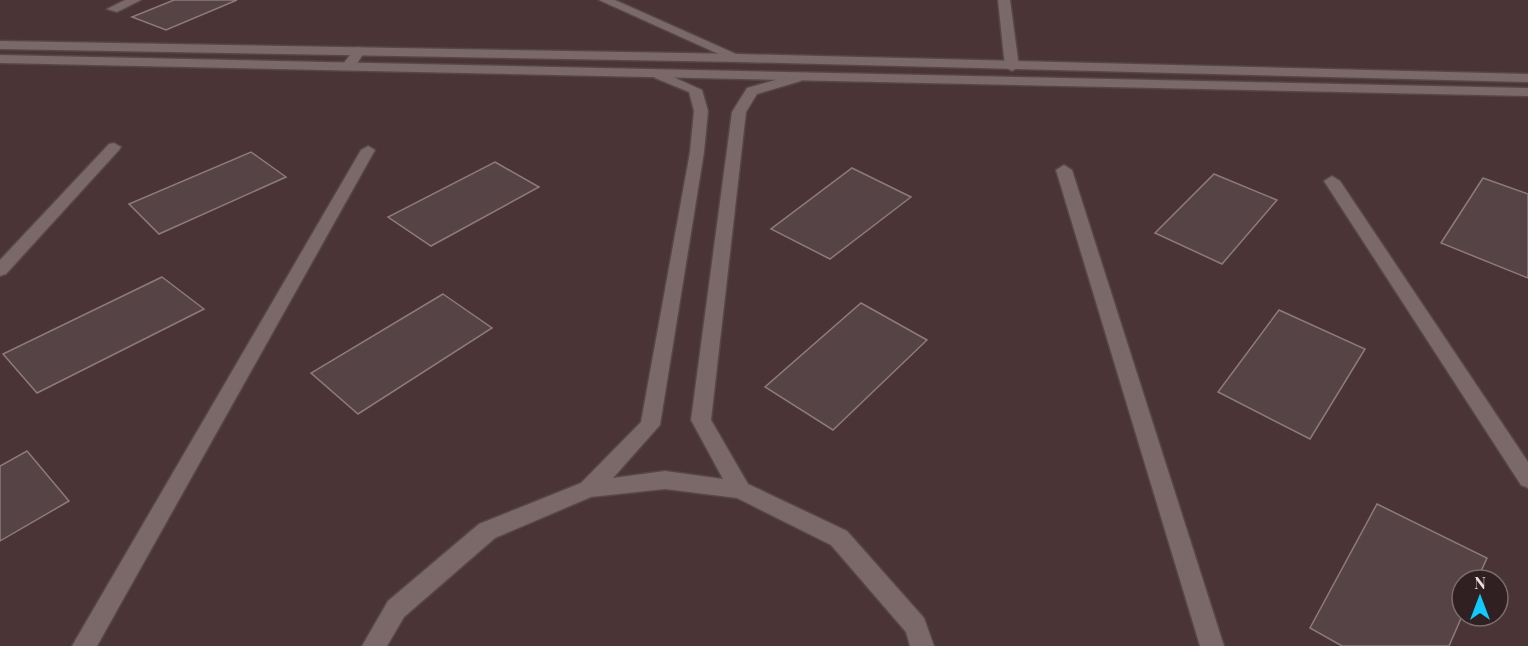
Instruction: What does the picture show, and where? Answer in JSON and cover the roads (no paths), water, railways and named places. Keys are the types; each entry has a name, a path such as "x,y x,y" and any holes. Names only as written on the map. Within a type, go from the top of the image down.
{"street":[{"path":"113,9 135,0"},
{"path":"605,0 739,58"},
{"path":"1004,0 1012,67"},
{"path":"0,45 739,58 1012,67 1528,78"},
{"path":"348,67 359,51"},
{"path":"0,59 796,78 1528,92"},
{"path":"589,489 650,425 674,288 701,111 695,90 660,75"},
{"path":"740,490 702,420 740,112 752,91 796,78"},
{"path":"0,270 114,147"},
{"path":"84,646 368,150"},
{"path":"1064,170 1212,646"},
{"path":"1332,181 1528,479"},
{"path":"374,646 396,609 487,531 589,489 665,480 740,490 839,538 916,626 922,646"}]}
